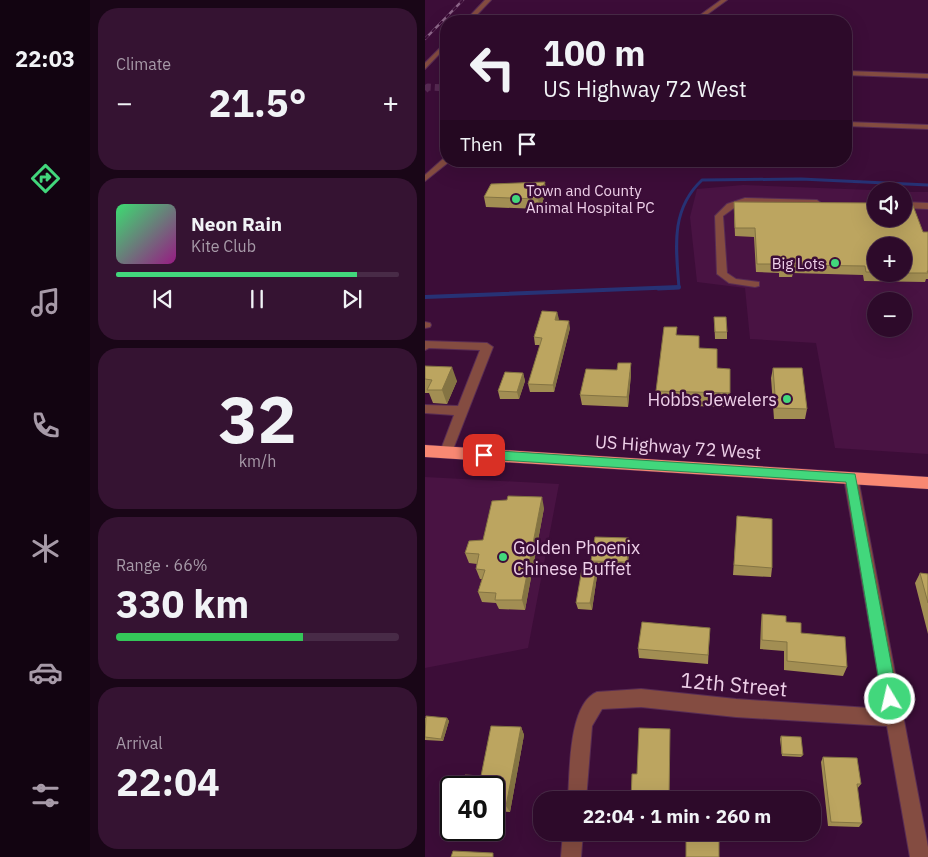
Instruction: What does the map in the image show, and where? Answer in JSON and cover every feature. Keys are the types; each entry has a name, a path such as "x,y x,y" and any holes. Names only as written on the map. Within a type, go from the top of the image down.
{"highway":[{"name":"US Highway 72 West","path":"425,451 928,483"}],"street":[{"path":"474,15 488,0"},
{"path":"703,15 724,0"},
{"path":"425,67 440,51"},
{"path":"852,73 928,76"},
{"path":"852,124 928,127"},
{"path":"425,179 440,166"},
{"path":"755,284 735,282 726,279 722,274 719,216 725,209 735,202 745,201 829,203"},
{"path":"912,205 928,206"},
{"path":"425,346 426,344 487,346 446,452"},
{"path":"425,409 462,411"},
{"path":"851,478 893,718 920,857"},
{"name":"12th Street","path":"578,791 583,724 597,701 641,698 736,708 893,718"},
{"path":"571,857 572,841"}],"shaded area":[{"path":"743,185 867,190 867,227 912,227 912,192 928,192 928,454 835,448 816,343 750,339 745,288 697,282 690,217 697,189"},
{"path":"425,477 559,484 528,648 425,668"}],"building":[{"path":"545,182 538,199 484,197 491,184"},
{"path":"734,202 867,203 867,227 912,227 912,203 923,232 928,232 928,273 912,273 912,237 867,237 867,272 865,266 793,265 793,268 780,268 780,264 757,264 755,228 735,228"},
{"path":"542,311 557,312 555,320 569,321 553,385 528,384 542,338 534,337"},
{"path":"714,317 726,317 727,332 715,332"},
{"path":"664,327 677,327 676,335 699,336 699,348 717,349 717,368 730,369 730,393 656,391"},
{"path":"618,363 631,363 627,397 580,395 586,369 617,370"},
{"path":"425,366 452,367 442,390 427,390 432,380 425,379"},
{"name":"Hobbs Jewelers","path":"773,368 802,368 807,409 776,408"},
{"path":"505,372 523,373 517,392 498,391"},
{"name":"Golden Phoenix Chinese Buffet","path":"508,496 542,497 522,600 495,600 496,593 478,592 485,570 476,569 479,554 465,553 469,541 483,540 492,501 507,500"},
{"path":"737,516 772,519 772,568 734,565"},
{"path":"595,537 629,538 627,562 591,561"},
{"path":"582,569 596,570 590,603 576,603"},
{"path":"920,573 928,574 928,603"},
{"path":"762,614 786,616 786,622 801,623 801,633 845,637 847,667 787,661 787,642 762,640"},
{"path":"642,622 710,628 708,655 638,649"},
{"path":"426,716 447,718 441,739 425,737"},
{"path":"491,726 521,727 506,806 505,776 481,776"},
{"path":"639,728 670,729 669,791 631,791 632,774 637,774"},
{"path":"781,736 801,737 803,755 782,754"},
{"path":"823,757 857,758 861,784 857,784 862,823 831,822"},
{"path":"686,841 719,841 719,857 686,857"},
{"path":"453,851 493,853 493,857 451,857"}],"waterway":[{"path":"679,287 677,230 684,204 702,180 801,179 928,185"},
{"path":"425,297 679,287"},
{"path":"658,289 679,287"}],"tunnel":[{"path":"425,90 428,87 440,88"}],"railway":[{"path":"448,15 463,0"},
{"path":"425,39 440,24"}],"place":[{"name":"Town and County Animal Hospital PC","path":"516,199"},
{"name":"Big Lots","path":"835,263"},
{"name":"Hobbs Jewelers","path":"787,399"},
{"name":"Golden Phoenix Chinese Buffet","path":"503,557"}],"route":[{"path":"484,455 851,478 890,699"}]}
